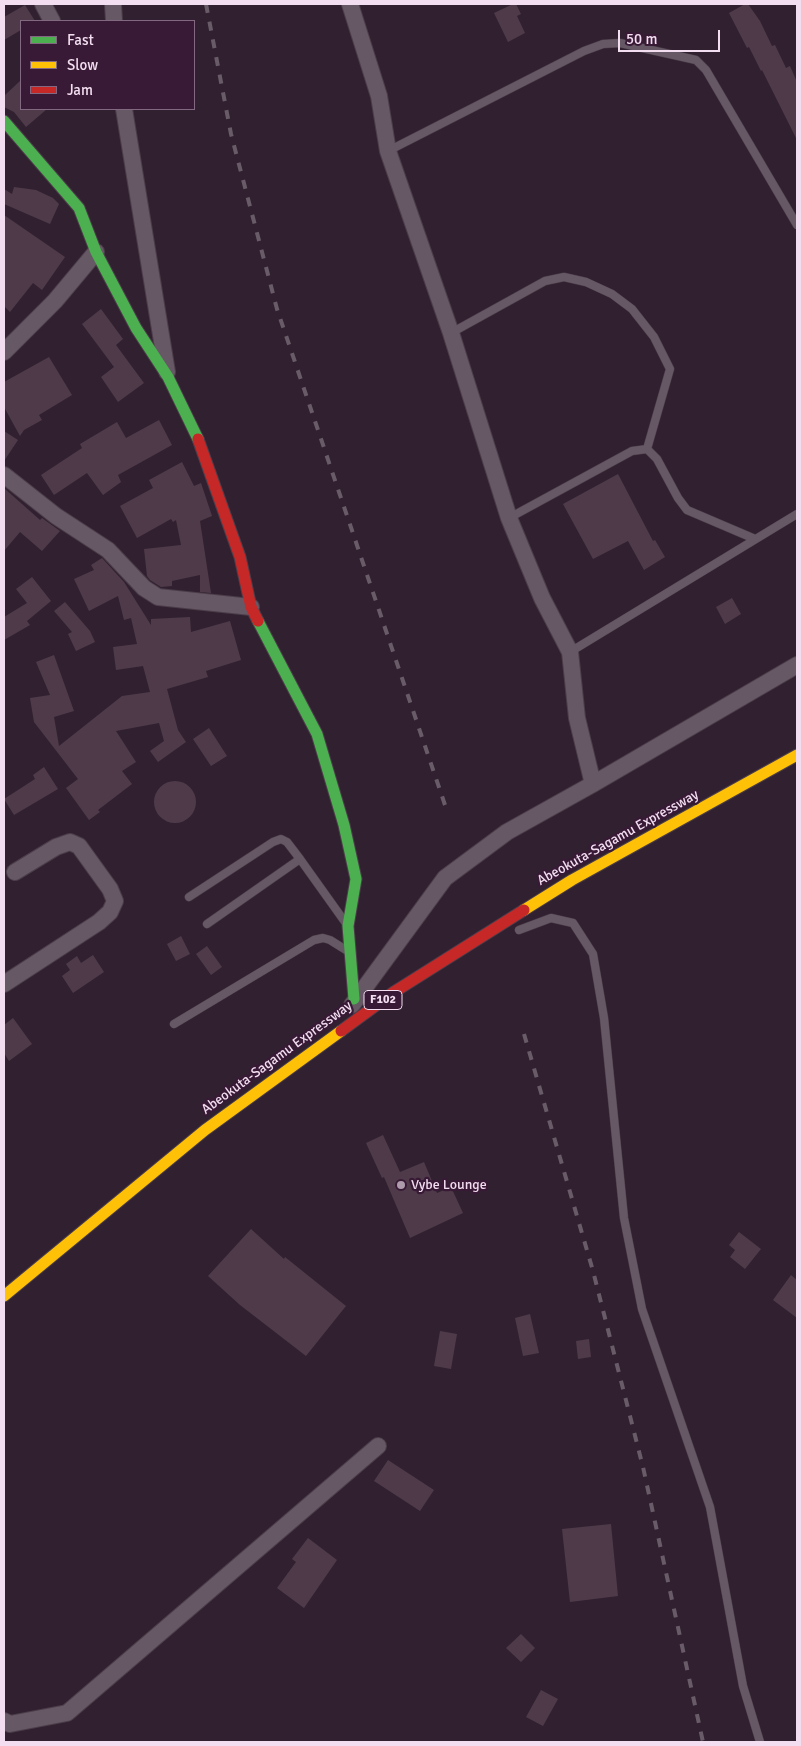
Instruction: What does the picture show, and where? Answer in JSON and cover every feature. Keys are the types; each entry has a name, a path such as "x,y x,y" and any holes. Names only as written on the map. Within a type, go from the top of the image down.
{"main road":[{"path":"4,121 79,208 96,252 136,328 168,377 205,453 240,558 252,607 317,734 344,825 356,879 348,926 354,999"},
{"name":"Abeokuta-Sagamu Expressway","path":"4,1296 205,1130 349,1034 428,970 565,884 797,755"},
{"path":"515,932 558,907"},
{"name":"Abeokuta-Sagamu Expressway","path":"326,1057 349,1034"}],"street":[{"path":"43,4 51,20"},
{"path":"113,4 114,20"},
{"path":"350,4 379,96 388,151 451,333 509,518 542,598 570,652 577,718 593,784"},
{"path":"124,110 128,119 168,377"},
{"path":"4,352 66,289 96,252"},
{"path":"4,475 56,516 108,550 144,588 158,597 252,607"},
{"path":"349,1034 354,999 445,878 507,832 797,665"},
{"path":"4,984 99,922 110,912 115,901 110,889 79,846 70,842 56,847 15,872"},
{"path":"4,1721 10,1724 67,1712 378,1446"}],"lane":[{"path":"388,151 584,50 603,44 620,43 696,60 706,70 797,225"},
{"path":"451,333 545,281 564,277 586,282 612,294 632,309 654,337 670,369 647,449"},
{"path":"509,518 632,451 647,449 658,459 678,498 687,510 755,539"},
{"path":"570,652 797,514"},
{"path":"189,897 273,842 281,839 288,842 348,926"},
{"path":"207,924 300,859"},
{"path":"515,932 552,918 573,923 593,954 604,1018 624,1218 642,1309 710,1507 743,1686 760,1742"},
{"path":"174,1024 314,940 322,938 330,940 350,953"}],"building":[{"path":"516,4 521,14 517,16 525,33 508,42 494,13"},
{"path":"748,4 760,21 772,46 775,45 786,68 790,66 797,82 797,140 762,70 749,47 747,48 729,13"},
{"path":"25,5 34,20 20,20 20,31 4,40 4,17"},
{"path":"20,81 20,110 46,110 26,127 14,112 4,107 4,96"},
{"path":"14,187 36,190 53,198 59,204 50,224 4,204 4,189 12,194"},
{"path":"4,215 65,257 42,290 33,283 10,312 4,306"},
{"path":"101,309 123,339 116,345 144,383 118,402 101,377 114,367 82,324"},
{"path":"49,357 72,395 39,415 42,420 24,430 20,436 4,407 4,382"},
{"path":"159,420 172,445 118,475 121,482 103,495 87,473 54,495 41,475 82,448 80,444 117,422 126,438"},
{"path":"4,431 18,440 4,461"},
{"path":"182,462 194,486 201,483 212,516 200,521 211,593 200,592 200,575 172,581 172,586 161,587 150,580 147,576 144,549 181,545 176,520 173,522 171,519 137,538 120,506 153,488 149,480"},
{"path":"618,474 653,541 655,540 665,557 644,570 628,541 593,559 563,504"},
{"path":"4,488 40,520 42,518 60,531 42,551 20,532 4,551"},
{"path":"102,558 124,582 151,625 151,619 190,617 191,632 230,621 241,660 206,671 208,677 167,689 178,730 186,742 158,762 150,751 164,741 159,723 116,731 136,762 122,771 132,784 98,810 100,812 89,820 66,788 78,779 34,722 30,698 50,695 36,662 54,655 74,711 54,717 59,746 122,696 150,692 143,666 116,670 113,647 137,644 131,618 124,620 118,596 89,611 74,579 94,570 91,565"},
{"path":"32,577 51,601 27,621 30,625 4,640 4,617 27,603 16,589"},
{"path":"732,598 741,614 725,624 716,607"},
{"path":"65,602 90,631 95,642 76,651 68,634 72,632 54,611"},
{"path":"209,728 227,756 211,766 193,739"},
{"path":"44,767 58,789 14,815 4,799 35,779 33,775"},
{"path":"175,781 190,787 196,802 190,817 175,823 160,817 154,802 160,787"},
{"path":"181,936 190,954 176,961 167,944"},
{"path":"207,946 222,967 211,975 196,954"},
{"path":"93,955 104,972 73,993 62,976 70,970 66,964 77,956 81,963"},
{"path":"13,1018 32,1044 9,1061 4,1053 4,1025"},
{"path":"383,1135 400,1172 424,1162 437,1193 451,1187 463,1213 410,1238 384,1177 382,1178 366,1143"},
{"path":"251,1229 284,1259 285,1257 346,1306 306,1356 240,1305 208,1276"},
{"path":"739,1232 761,1249 745,1269 730,1257 735,1250 729,1245"},
{"path":"791,1275 797,1280 797,1318 773,1300"},
{"path":"530,1314 539,1353 523,1356 515,1318"},
{"path":"440,1331 457,1334 451,1369 434,1366"},
{"path":"589,1339 591,1357 578,1359 576,1341"},
{"path":"388,1460 434,1490 420,1511 374,1481"},
{"path":"611,1524 618,1596 570,1602 562,1529"},
{"path":"308,1538 337,1560 304,1608 277,1588 296,1562 292,1559"},
{"path":"521,1634 535,1648 521,1662 506,1648"},
{"path":"541,1690 558,1699 543,1726 526,1717"}],"railway":[{"path":"206,4 231,134 277,309 446,808"},
{"path":"524,1034 593,1271 643,1467 703,1742"}],"traffic: fast":[{"path":"4,121 79,208 96,252 136,328 168,377 198,439"},
{"path":"258,621 317,734 344,825 356,879 348,926 354,999"}],"traffic: slow":[{"path":"524,910 572,880 797,755"},
{"path":"4,1296 205,1130 341,1031"}],"traffic: jam":[{"path":"198,439 240,557 251,607 258,621"},
{"path":"341,1031 394,992 524,910"}],"place":[{"name":"Vybe Lounge","path":"401,1185"}]}
